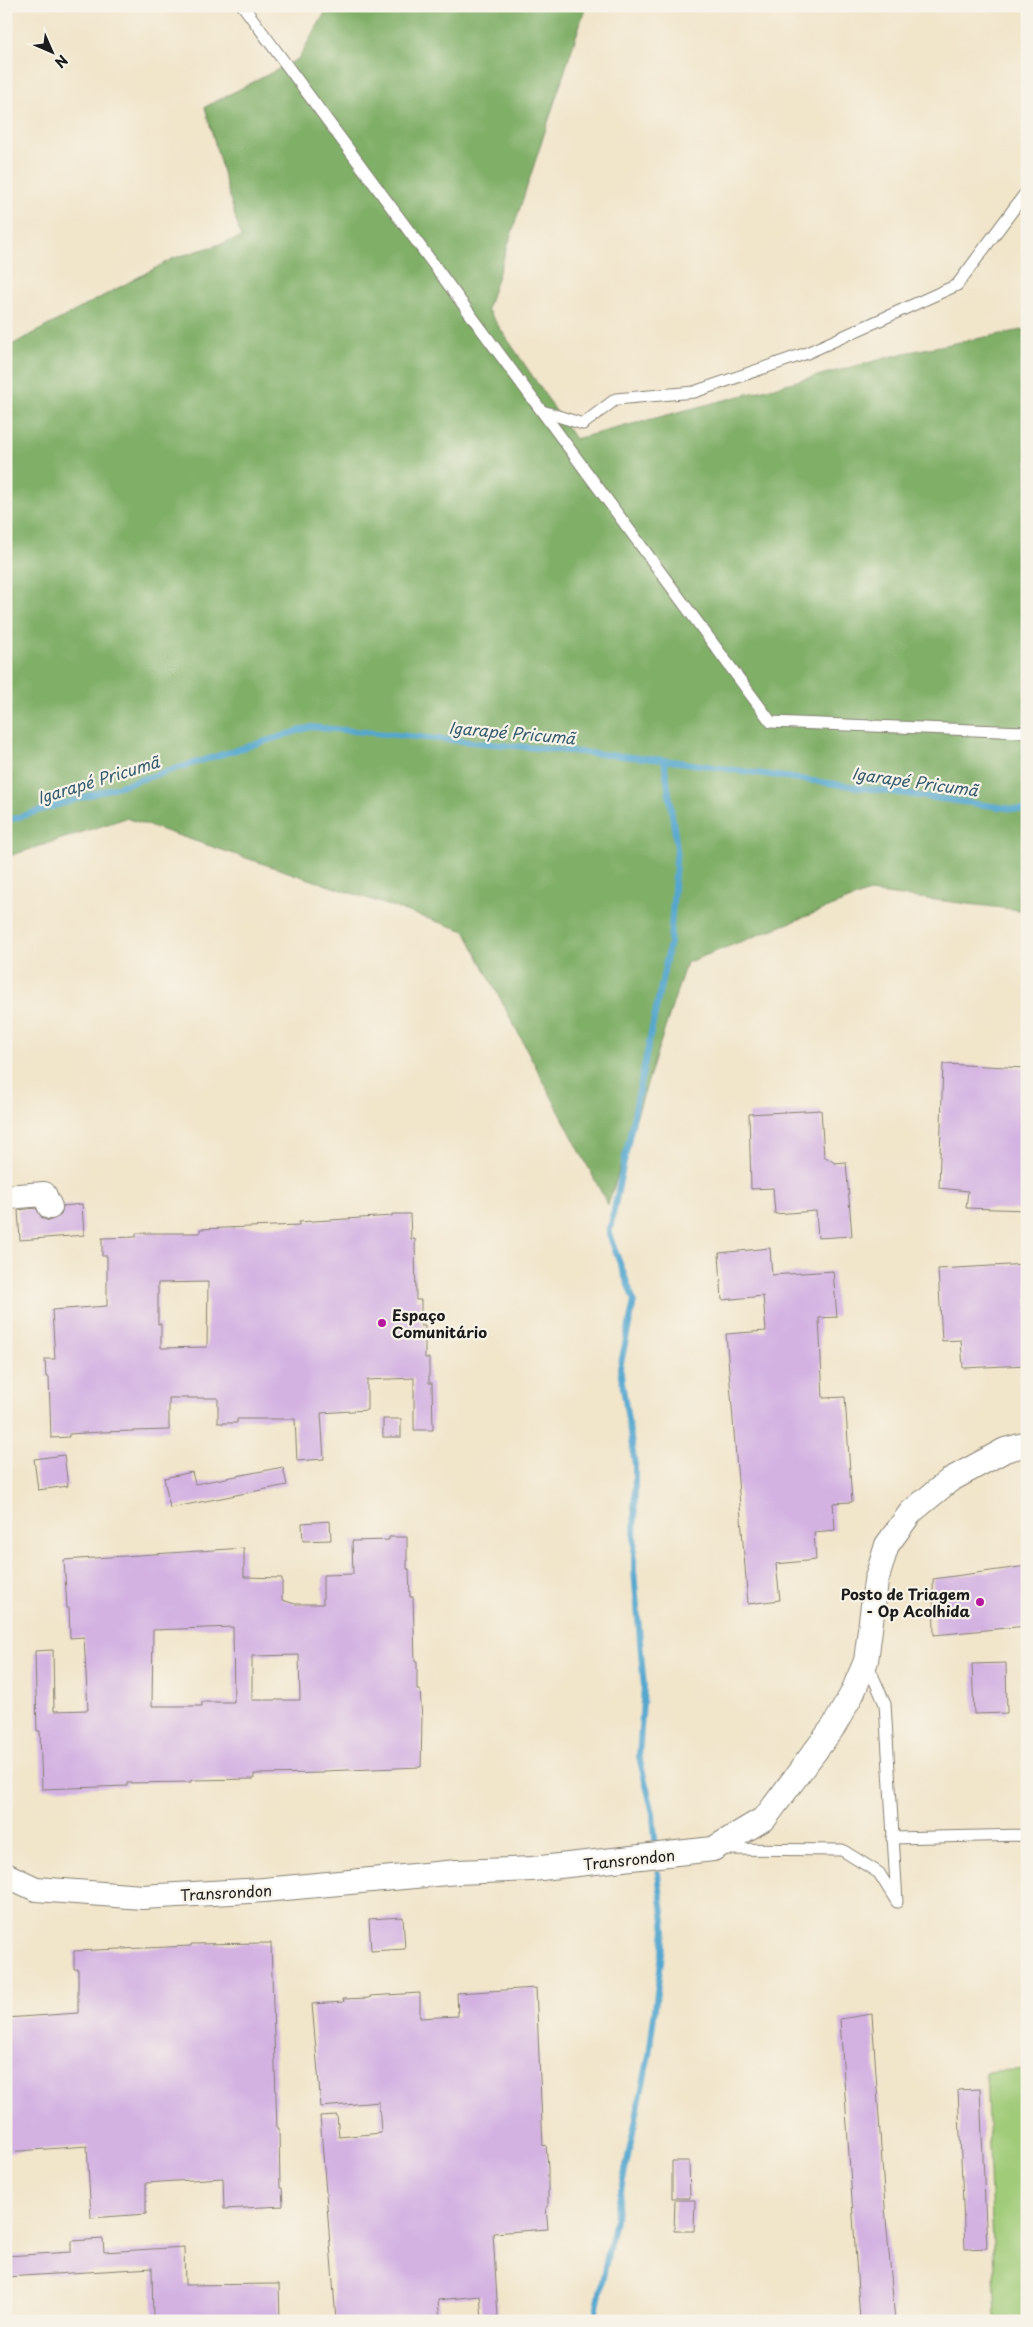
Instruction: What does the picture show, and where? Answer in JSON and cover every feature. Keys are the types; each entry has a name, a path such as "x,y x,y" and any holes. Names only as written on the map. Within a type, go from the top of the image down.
{"street":[{"path":"6,1197 44,1194 50,1207"},
{"name":"Transrondon","path":"6,1875 36,1888 142,1897 264,1890 457,1872 532,1869 713,1849 765,1818 834,1726 852,1694 866,1661 876,1581 887,1546 911,1512 950,1480 1005,1450 1027,1444"}],"lane":[{"path":"243,6 771,722 1027,732"},
{"path":"542,411 583,424 616,399 694,392 816,349 957,285 1027,191"},
{"path":"713,1849 842,1850 879,1873 897,1902 885,1704 866,1661"},
{"path":"892,1838 1027,1835"}],"green space":[{"path":"329,6 586,6 487,309 575,439 909,352 1027,329 1027,911 869,892 686,963 608,1205 465,931 126,818 6,857 6,348 174,258 241,238 205,107 298,59"},
{"path":"1027,2069 1027,2321 996,2321 986,2072"}],"building":[{"path":"943,1064 1027,1068 1027,1210 966,1208 968,1191 939,1188"},
{"path":"821,1110 824,1156 835,1163 846,1162 852,1236 818,1238 816,1211 775,1214 773,1188 751,1189 749,1114"},
{"path":"82,1204 84,1235 20,1240 18,1210 36,1208 42,1218 49,1221 61,1215 63,1206"},
{"path":"392,1214 410,1214 411,1239 415,1239 416,1300 421,1300 421,1326 425,1326 425,1358 429,1358 429,1383 432,1383 433,1430 414,1430 414,1378 367,1380 367,1410 321,1413 324,1459 297,1461 295,1419 237,1419 237,1423 218,1423 218,1398 169,1398 169,1430 69,1434 69,1437 51,1438 49,1377 46,1377 45,1359 55,1359 52,1310 107,1306 107,1256 102,1256 102,1238 136,1237 136,1233 200,1233 200,1229 299,1225 299,1222 392,1216","holes":["208,1282 207,1347 161,1348 161,1324 158,1324 158,1283"]},
{"path":"770,1248 772,1275 833,1271 837,1317 819,1318 823,1398 845,1397 852,1502 833,1503 835,1530 814,1532 816,1560 776,1564 780,1600 748,1604 726,1334 766,1331 763,1296 722,1300 719,1253"},
{"path":"1027,1264 1027,1365 963,1368 961,1340 942,1341 938,1269"},
{"path":"383,1419 401,1419 401,1437 383,1437"},
{"path":"64,1455 68,1486 38,1490 34,1459"},
{"path":"283,1467 287,1485 170,1508 164,1478 192,1472 195,1484"},
{"path":"330,1521 331,1540 303,1541 302,1523"},
{"path":"389,1537 407,1537 407,1569 409,1569 410,1597 413,1597 417,1690 420,1690 422,1719 421,1767 324,1771 324,1773 254,1774 254,1779 127,1783 127,1786 42,1789 40,1731 37,1731 35,1651 53,1650 54,1711 88,1710 84,1637 70,1638 64,1560 244,1548 244,1577 282,1578 282,1600 295,1604 323,1604 323,1575 353,1574 352,1541 389,1540","holes":["233,1627 234,1702 202,1702 202,1706 152,1706 153,1630","299,1655 300,1700 252,1700 252,1656"]},
{"name":"Posto de Triagem - Op Acolhida","path":"1027,1566 1027,1626 934,1635 933,1579"},
{"path":"1006,1663 1007,1713 974,1714 972,1664"},
{"path":"403,1917 405,1949 371,1951 369,1919"},
{"path":"271,1943 277,2128 279,2128 280,2188 282,2188 283,2206 224,2209 223,2178 191,2180 146,2183 146,2214 91,2218 87,2146 6,2152 6,2018 78,2013 78,1969 74,1969 74,1951 191,1946 191,1944"},
{"path":"536,1988 543,2146 546,2145 548,2167 548,2207 546,2208 548,2229 493,2233 498,2316 482,2318 480,2296 438,2300 440,2321 336,2321 320,2116 337,2115 339,2137 381,2133 379,2102 321,2107 312,2004 344,2002 343,1999 370,1998 370,1996 420,1993 420,2018 458,2016 457,1993"},
{"path":"872,2014 895,2321 860,2321 840,2019"},
{"path":"980,2089 987,2248 965,2249 958,2090"},
{"path":"672,2161 689,2161 690,2198 672,2198"},
{"path":"675,2200 695,2200 694,2231 674,2231"},
{"path":"103,2239 104,2252 184,2247 185,2285 279,2284 280,2321 153,2321 152,2268 6,2277 6,2256 71,2252 71,2241"}],"waterway":[{"name":"Igarapé Pricumã","path":"6,821 311,727 664,760 1027,811"},
{"path":"655,1840 653,1813 639,1757 644,1687 634,1571 635,1465 620,1368 634,1301 609,1234 670,942 677,848 664,760"},
{"path":"594,2321 649,2055 665,1930 658,1873"}],"place":[{"name":"Espaço Comunitário","path":"382,1323"},
{"name":"Posto de Triagem - Op Acolhida","path":"980,1602"}]}
